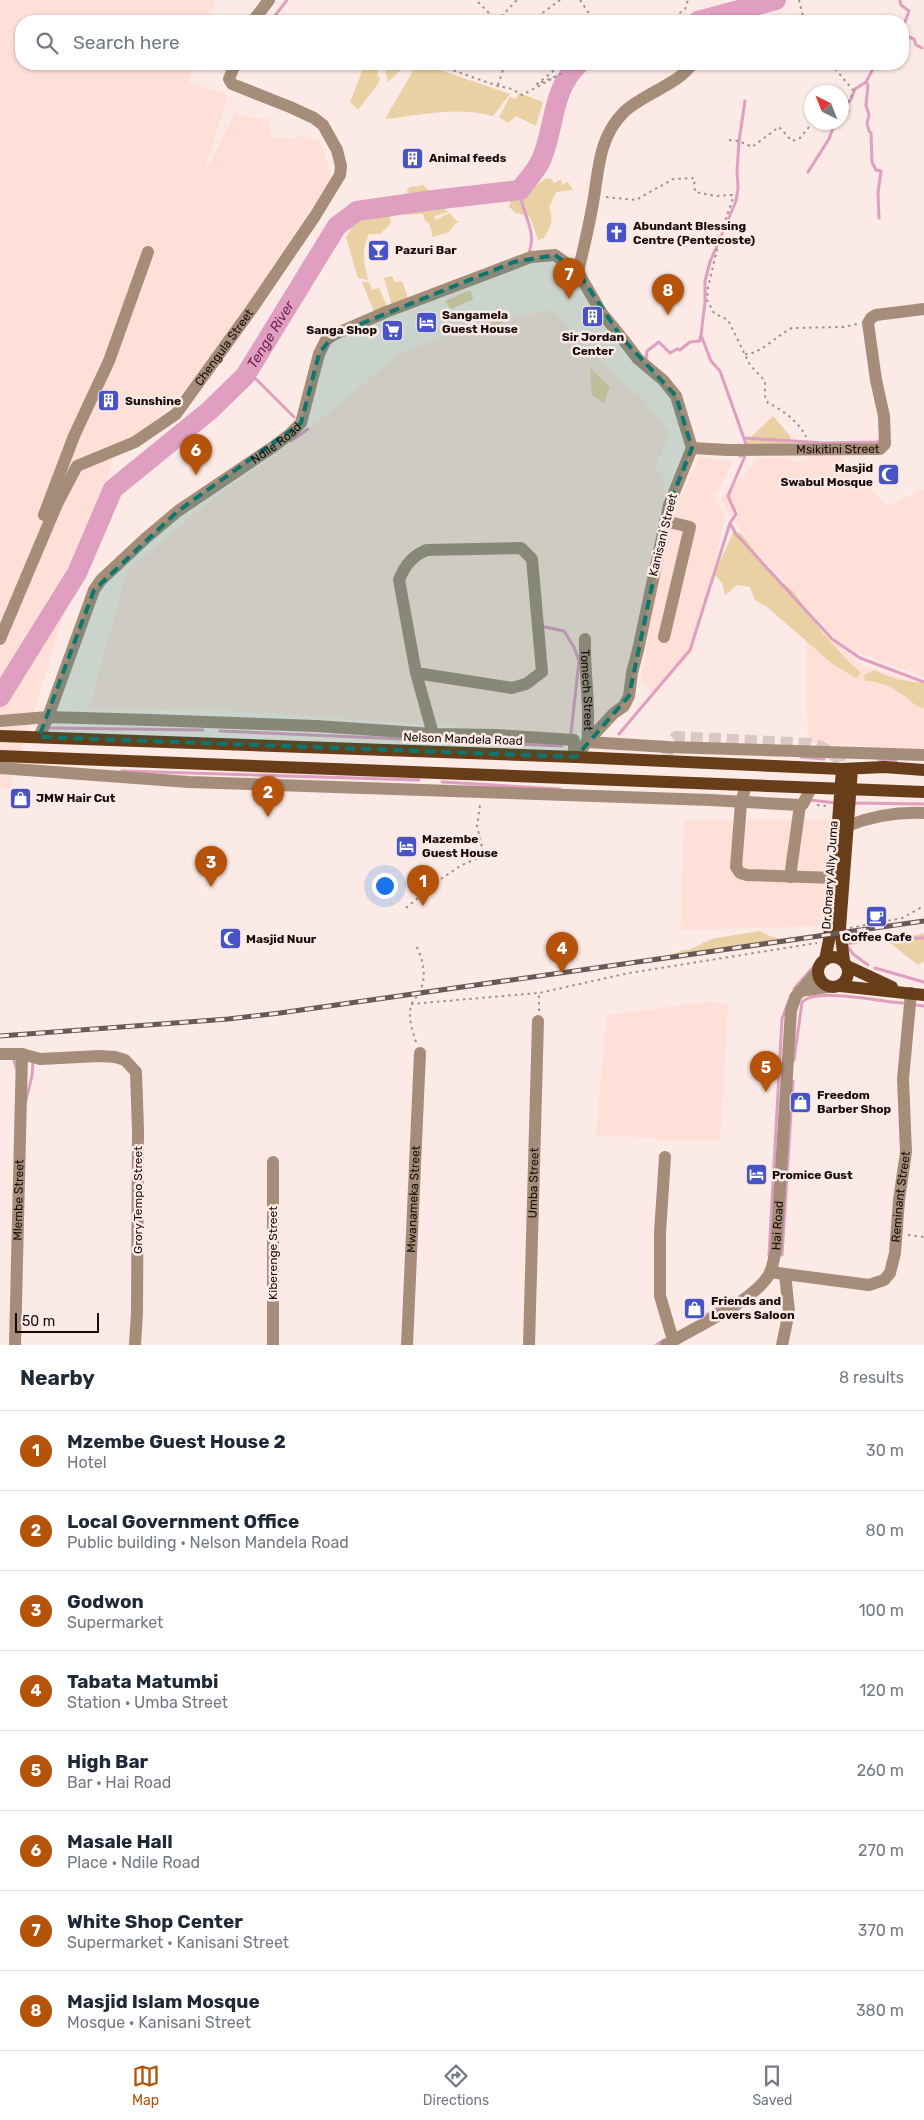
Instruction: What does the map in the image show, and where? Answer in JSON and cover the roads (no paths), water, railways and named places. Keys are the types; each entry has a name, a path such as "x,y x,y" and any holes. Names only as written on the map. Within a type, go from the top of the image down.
{"main road":[{"name":"Nelson Mandela Road","path":"6,736 847,769 884,767 924,770"},
{"path":"0,756 924,792"},
{"path":"846,789 847,769"},
{"name":"Dr.Omary Ally Juma","path":"821,966 829,940 840,807 846,789"},
{"name":"Dr.Omary Ally Juma","path":"845,964 840,928 847,826 846,789"},
{"path":"908,993 834,957 821,966 821,981 834,986 924,995"},
{"path":"834,986 847,979 845,964"}],"street":[{"path":"258,15 269,0"},
{"name":"Chengula Street","path":"0,639 57,504 77,466 135,442 176,414 251,310 315,216 340,175 341,166 337,150 323,125 314,118 290,107 232,84 229,79 233,70"},
{"path":"688,70 629,108 615,123 601,148 594,197 578,272 601,312 638,359 663,380 676,396 692,448"},
{"path":"19,591 51,493 108,361 148,252"},
{"name":"Ndile Road","path":"38,737 48,717 94,590 101,580 146,538 178,512 290,434 301,423 319,354 326,340 333,334 386,312 531,257 555,255 578,272"},
{"name":"Msikitini Street","path":"692,448 728,450 880,449 885,444 884,416 876,380 868,323 876,315 924,309"},
{"name":"Kanisani Street","path":"575,757 614,713 624,706 630,696 632,673 668,505 692,448"},
{"path":"664,636 690,527 665,521"},
{"path":"416,673 512,688 526,684 542,672 533,566 532,559 528,554 521,548 427,550 418,554 403,570 399,580 416,673 433,734"},
{"name":"Tomech Street","path":"585,639 584,651 590,708 587,742"},
{"path":"0,721 48,717 316,726 433,734 496,735 574,740 575,757"},
{"path":"587,742 668,747 924,754"},
{"path":"0,768 189,782 482,791 526,795 710,800 802,805"},
{"path":"710,800 713,784"},
{"path":"746,785 741,803 736,867 740,873 747,875 834,878"},
{"path":"790,876 802,805 811,788"},
{"path":"847,826 873,817 895,813 924,813"},
{"name":"Hai Road","path":"670,1343 745,1298 761,1284 770,1272 776,1250 791,1010 796,996 821,966"},
{"path":"800,991 834,986"},
{"name":"Reminant Street","path":"770,1272 869,1285 884,1280 890,1274 895,1253 906,1152 904,1079 908,993"},
{"name":"Umba Street","path":"528,1345 538,1021"},
{"path":"0,1054 22,1054"},
{"name":"Grory Tempo Street","path":"22,1054 40,1060 99,1056 125,1060 136,1072 138,1130 137,1312 135,1345"},
{"name":"Mlembe Street","path":"15,1345 22,1054"},
{"name":"Mwanameka Street","path":"407,1345 420,1054"},
{"path":"665,1157 660,1233 660,1296 670,1343"},
{"name":"Kiberenge Street","path":"272,1345 273,1162"},
{"path":"782,1345 789,1312 786,1274"}],"waterway":[{"path":"276,15 287,0"},
{"name":"Tenge River","path":"720,15 776,0"},
{"path":"900,0 901,5 909,11 908,15"},
{"path":"909,37 914,39 916,45 922,48"},
{"name":"Tenge River","path":"0,697 77,573 113,489 209,411 245,376 337,226 357,211 520,190 540,162 559,96 564,84 574,70"},
{"path":"849,102 855,89 866,82 872,70"},
{"path":"866,82 868,85 866,105 869,115 867,123 871,133 872,162 876,170 881,171 878,193 879,218"},
{"path":"745,101 739,141 736,201 710,262 705,281 705,302 701,335 711,361 720,371 746,444"},
{"path":"808,172 829,139 832,130"},
{"path":"520,190 530,228 531,244 529,253"},
{"path":"646,359 647,351 659,342 670,353 677,349 680,350 690,342 700,341 700,337"},
{"path":"245,376 256,379 294,417"},
{"path":"291,441 308,429"},
{"path":"744,438 824,443 877,442 881,440"},
{"path":"619,734 690,650 730,523 736,514 728,496 745,456 740,456"},
{"path":"730,523 736,534 832,639 860,658 924,682"},
{"path":"545,627 564,631 574,647 579,661 571,733"},
{"path":"49,728 203,730"},
{"path":"220,731 562,746"},
{"path":"801,757 824,759"},
{"path":"879,760 896,761"},
{"path":"122,771 419,780"},
{"path":"442,782 560,789"},
{"path":"810,800 836,803"},
{"path":"852,803 924,804"},
{"path":"868,965 853,954 846,944 874,939 924,938"},
{"path":"794,989 821,958"},
{"path":"875,968 924,982"},
{"path":"769,1256 782,1019 791,995"},
{"path":"794,1060 802,1002 810,998 835,995 903,1003"},
{"path":"916,1005 924,1006"},
{"path":"13,1057 17,1070"},
{"path":"26,1100 32,1076 33,1062"},
{"path":"782,1255 793,1081"},
{"path":"706,1315 728,1302"},
{"path":"656,1345 664,1340"}],"tunnel":[{"path":"667,755 670,742 676,737 810,744 821,747 840,759 842,769"}],"railway":[{"path":"0,1036 228,1019 280,1013 924,921"}],"place":[{"name":"Animal feeds","path":"413,158"},
{"name":"Abundant Blessing Centre (Pentecoste)","path":"617,233"},
{"name":"Pazuri Bar","path":"379,250"},
{"name":"White Shop Center","path":"569,299"},
{"name":"Masjid Islam Mosque","path":"668,315"},
{"name":"Sir Jordan Center","path":"593,316"},
{"name":"Sangamela Guest House","path":"426,322"},
{"name":"Sanga Shop","path":"393,330"},
{"name":"Sunshine","path":"109,401"},
{"name":"Masale Hall","path":"196,475"},
{"name":"Masjid Swabul Mosque","path":"889,475"},
{"name":"JMW Hair Cut","path":"20,798"},
{"name":"Local Government Office","path":"268,817"},
{"name":"Mazembe Guest House","path":"406,846"},
{"name":"Godwon","path":"211,887"},
{"name":"Mzembe Guest House 2","path":"423,906"},
{"name":"Coffee Cafe","path":"877,916"},
{"name":"Masjid Nuur","path":"230,939"},
{"name":"Tabata Matumbi","path":"562,973"},
{"name":"High Bar","path":"766,1092"},
{"name":"Freedom Barber Shop","path":"801,1102"},
{"name":"Promice Gust","path":"756,1175"},
{"name":"Friends and Lovers Saloon","path":"695,1308"}]}
